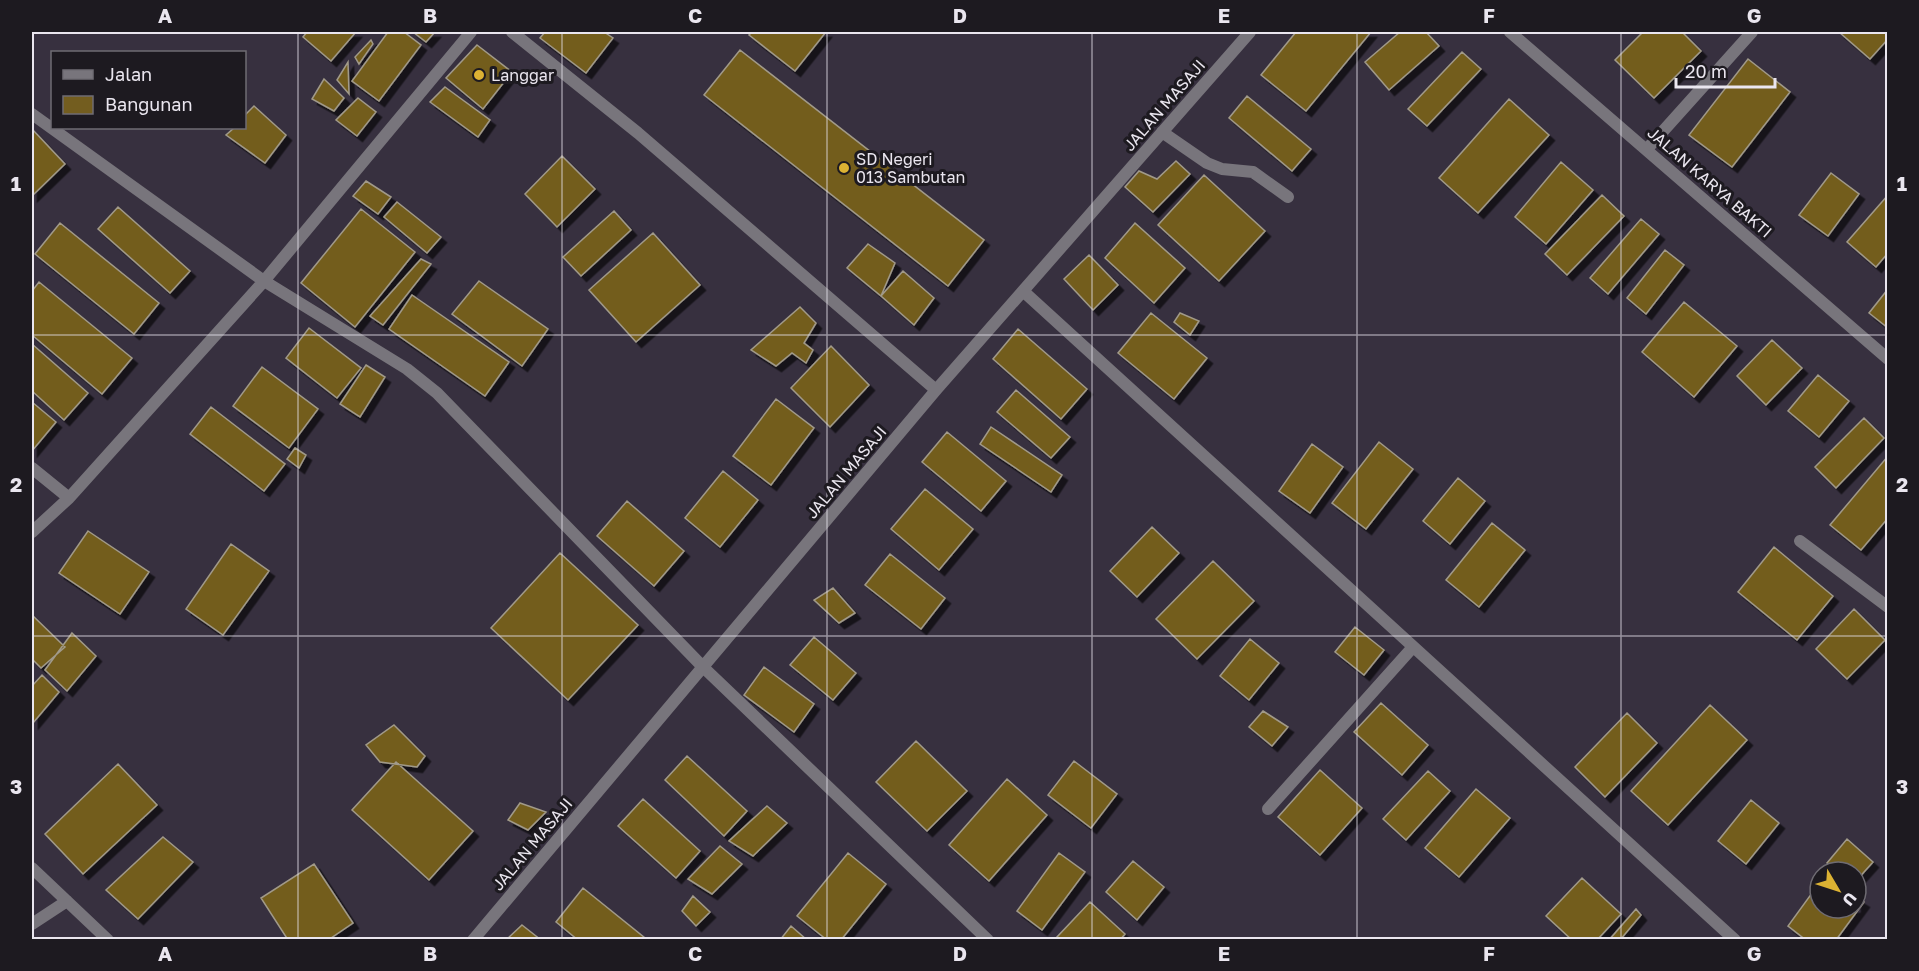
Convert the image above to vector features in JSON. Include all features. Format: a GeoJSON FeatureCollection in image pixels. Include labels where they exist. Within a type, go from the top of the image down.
{"type":"FeatureCollection","features":[{"type":"Feature","properties":{"kind":"street"},"geometry":{"type":"LineString","coordinates":[[32,532],[69,498],[264,281],[471,32]]}},
{"type":"Feature","properties":{"kind":"street"},"geometry":{"type":"LineString","coordinates":[[512,32],[638,133],[936,390]]}},
{"type":"Feature","properties":{"kind":"street","name":"JALAN MASAJI"},"geometry":{"type":"LineString","coordinates":[[473,939],[936,390],[1250,32]]}},
{"type":"Feature","properties":{"kind":"street","name":"JALAN KARYA BAKTI"},"geometry":{"type":"LineString","coordinates":[[1510,32],[1887,359]]}},
{"type":"Feature","properties":{"kind":"street"},"geometry":{"type":"LineString","coordinates":[[1647,149],[1752,32]]}},
{"type":"Feature","properties":{"kind":"street"},"geometry":{"type":"LineString","coordinates":[[32,114],[51,128]]}},
{"type":"Feature","properties":{"kind":"street"},"geometry":{"type":"LineString","coordinates":[[53,129],[264,281],[407,369],[437,393],[704,667],[988,939]]}},
{"type":"Feature","properties":{"kind":"street"},"geometry":{"type":"LineString","coordinates":[[1162,132],[1207,164],[1253,172],[1288,197]]}},
{"type":"Feature","properties":{"kind":"street"},"geometry":{"type":"LineString","coordinates":[[1023,291],[1735,939]]}},
{"type":"Feature","properties":{"kind":"street"},"geometry":{"type":"LineString","coordinates":[[32,468],[69,498]]}},
{"type":"Feature","properties":{"kind":"street"},"geometry":{"type":"LineString","coordinates":[[1800,541],[1887,607]]}},
{"type":"Feature","properties":{"kind":"street"},"geometry":{"type":"LineString","coordinates":[[1268,809],[1413,647]]}},
{"type":"Feature","properties":{"kind":"street"},"geometry":{"type":"LineString","coordinates":[[32,868],[108,939]]}},
{"type":"Feature","properties":{"kind":"street"},"geometry":{"type":"LineString","coordinates":[[32,924],[67,901]]}},
{"type":"Feature","properties":{"kind":"building"},"geometry":{"type":"Polygon","coordinates":[[[307,32],[356,32],[331,61],[303,37],[307,32]]]}},
{"type":"Feature","properties":{"kind":"building"},"geometry":{"type":"Polygon","coordinates":[[[388,32],[404,32],[421,45],[379,101],[352,81],[388,32]]]}},
{"type":"Feature","properties":{"kind":"building"},"geometry":{"type":"Polygon","coordinates":[[[413,32],[435,32],[426,42],[413,32]]]}},
{"type":"Feature","properties":{"kind":"building"},"geometry":{"type":"Polygon","coordinates":[[[545,32],[604,32],[613,38],[586,73],[540,38],[545,32]]]}},
{"type":"Feature","properties":{"kind":"building"},"geometry":{"type":"Polygon","coordinates":[[[752,32],[826,32],[795,71],[749,35],[752,32]]]}},
{"type":"Feature","properties":{"kind":"building"},"geometry":{"type":"Polygon","coordinates":[[[1296,32],[1371,32],[1306,111],[1261,75],[1296,32]]]}},
{"type":"Feature","properties":{"kind":"building"},"geometry":{"type":"Polygon","coordinates":[[[1400,32],[1426,32],[1439,46],[1389,90],[1365,62],[1400,32]]]}},
{"type":"Feature","properties":{"kind":"building"},"geometry":{"type":"Polygon","coordinates":[[[1643,32],[1682,32],[1701,51],[1654,98],[1615,60],[1643,32]]]}},
{"type":"Feature","properties":{"kind":"building"},"geometry":{"type":"Polygon","coordinates":[[[1839,32],[1888,32],[1888,39],[1870,59],[1839,32]]]}},
{"type":"Feature","properties":{"kind":"building"},"geometry":{"type":"Polygon","coordinates":[[[371,40],[373,44],[359,64],[355,57],[371,40]]]}},
{"type":"Feature","properties":{"kind":"building","name":"Langgar"},"geometry":{"type":"Polygon","coordinates":[[[477,45],[512,72],[483,109],[446,78],[477,45]]]}},
{"type":"Feature","properties":{"kind":"building","name":"SD Negeri 013 Sambutan"},"geometry":{"type":"Polygon","coordinates":[[[740,50],[984,240],[948,286],[704,95],[740,50]]]}},
{"type":"Feature","properties":{"kind":"building"},"geometry":{"type":"Polygon","coordinates":[[[1462,52],[1481,69],[1427,126],[1408,109],[1462,52]]]}},
{"type":"Feature","properties":{"kind":"building"},"geometry":{"type":"Polygon","coordinates":[[[1748,59],[1790,92],[1732,167],[1689,135],[1748,59]]]}},
{"type":"Feature","properties":{"kind":"building"},"geometry":{"type":"Polygon","coordinates":[[[348,62],[349,94],[337,80],[348,62]]]}},
{"type":"Feature","properties":{"kind":"building"},"geometry":{"type":"Polygon","coordinates":[[[324,79],[344,98],[334,111],[312,99],[324,79]]]}},
{"type":"Feature","properties":{"kind":"building"},"geometry":{"type":"Polygon","coordinates":[[[445,87],[490,120],[478,137],[430,102],[445,87]]]}},
{"type":"Feature","properties":{"kind":"building"},"geometry":{"type":"Polygon","coordinates":[[[1247,96],[1311,149],[1292,171],[1229,118],[1247,96]]]}},
{"type":"Feature","properties":{"kind":"building"},"geometry":{"type":"Polygon","coordinates":[[[358,98],[376,112],[357,136],[336,120],[358,98]]]}},
{"type":"Feature","properties":{"kind":"building"},"geometry":{"type":"Polygon","coordinates":[[[1509,99],[1549,135],[1478,213],[1439,178],[1509,99]]]}},
{"type":"Feature","properties":{"kind":"building"},"geometry":{"type":"Polygon","coordinates":[[[254,106],[286,135],[265,163],[226,135],[233,129],[246,129],[246,114],[254,106]]]}},
{"type":"Feature","properties":{"kind":"building"},"geometry":{"type":"Polygon","coordinates":[[[32,129],[65,164],[32,196],[32,129]]]}},
{"type":"Feature","properties":{"kind":"building"},"geometry":{"type":"Polygon","coordinates":[[[562,156],[595,189],[557,227],[525,194],[562,156]]]}},
{"type":"Feature","properties":{"kind":"building"},"geometry":{"type":"Polygon","coordinates":[[[1176,161],[1190,174],[1153,212],[1125,187],[1139,171],[1157,179],[1176,161]]]}},
{"type":"Feature","properties":{"kind":"building"},"geometry":{"type":"Polygon","coordinates":[[[1561,162],[1593,190],[1546,244],[1515,217],[1561,162]]]}},
{"type":"Feature","properties":{"kind":"building"},"geometry":{"type":"Polygon","coordinates":[[[1831,173],[1859,194],[1828,236],[1799,215],[1831,173]]]}},
{"type":"Feature","properties":{"kind":"building"},"geometry":{"type":"Polygon","coordinates":[[[1204,175],[1265,231],[1219,281],[1158,225],[1204,175]]]}},
{"type":"Feature","properties":{"kind":"building"},"geometry":{"type":"Polygon","coordinates":[[[366,181],[391,197],[378,214],[353,196],[366,181]]]}},
{"type":"Feature","properties":{"kind":"building"},"geometry":{"type":"Polygon","coordinates":[[[1602,195],[1624,216],[1567,275],[1545,254],[1602,195]]]}},
{"type":"Feature","properties":{"kind":"building"},"geometry":{"type":"Polygon","coordinates":[[[1888,195],[1888,253],[1876,267],[1847,242],[1888,195]]]}},
{"type":"Feature","properties":{"kind":"building"},"geometry":{"type":"Polygon","coordinates":[[[397,202],[441,237],[427,253],[384,217],[397,202]]]}},
{"type":"Feature","properties":{"kind":"building"},"geometry":{"type":"Polygon","coordinates":[[[118,207],[190,271],[170,293],[98,229],[118,207]]]}},
{"type":"Feature","properties":{"kind":"building"},"geometry":{"type":"Polygon","coordinates":[[[361,209],[415,252],[355,327],[301,283],[361,209]]]}},
{"type":"Feature","properties":{"kind":"building"},"geometry":{"type":"Polygon","coordinates":[[[614,211],[631,230],[581,276],[563,257],[614,211]]]}},
{"type":"Feature","properties":{"kind":"building"},"geometry":{"type":"Polygon","coordinates":[[[1641,219],[1659,234],[1608,294],[1590,278],[1641,219]]]}},
{"type":"Feature","properties":{"kind":"building"},"geometry":{"type":"Polygon","coordinates":[[[60,223],[159,303],[134,334],[35,254],[60,223]]]}},
{"type":"Feature","properties":{"kind":"building"},"geometry":{"type":"Polygon","coordinates":[[[1135,223],[1185,268],[1154,303],[1105,258],[1135,223]]]}},
{"type":"Feature","properties":{"kind":"building"},"geometry":{"type":"Polygon","coordinates":[[[653,233],[700,285],[636,342],[589,290],[653,233]]]}},
{"type":"Feature","properties":{"kind":"building"},"geometry":{"type":"Polygon","coordinates":[[[868,244],[895,263],[881,296],[847,268],[868,244]]]}},
{"type":"Feature","properties":{"kind":"building"},"geometry":{"type":"Polygon","coordinates":[[[1665,250],[1684,265],[1646,314],[1627,298],[1665,250]]]}},
{"type":"Feature","properties":{"kind":"building"},"geometry":{"type":"Polygon","coordinates":[[[1089,255],[1118,285],[1093,310],[1064,279],[1089,255]]]}},
{"type":"Feature","properties":{"kind":"building"},"geometry":{"type":"Polygon","coordinates":[[[421,259],[431,264],[383,325],[370,316],[421,259]]]}},
{"type":"Feature","properties":{"kind":"building"},"geometry":{"type":"Polygon","coordinates":[[[903,271],[934,298],[914,325],[881,296],[903,271]]]}},
{"type":"Feature","properties":{"kind":"building"},"geometry":{"type":"Polygon","coordinates":[[[479,281],[548,329],[522,366],[452,314],[479,281]]]}},
{"type":"Feature","properties":{"kind":"building"},"geometry":{"type":"Polygon","coordinates":[[[39,282],[132,358],[102,394],[32,335],[32,291],[39,282]]]}},
{"type":"Feature","properties":{"kind":"building"},"geometry":{"type":"Polygon","coordinates":[[[1888,289],[1888,328],[1869,313],[1888,289]]]}},
{"type":"Feature","properties":{"kind":"building"},"geometry":{"type":"Polygon","coordinates":[[[412,295],[509,362],[485,396],[389,329],[412,295]]]}},
{"type":"Feature","properties":{"kind":"building"},"geometry":{"type":"Polygon","coordinates":[[[1684,302],[1737,346],[1694,397],[1642,352],[1684,302]]]}},
{"type":"Feature","properties":{"kind":"building"},"geometry":{"type":"Polygon","coordinates":[[[800,307],[816,323],[804,343],[813,350],[806,363],[792,353],[776,366],[751,350],[800,307]]]}},
{"type":"Feature","properties":{"kind":"building"},"geometry":{"type":"Polygon","coordinates":[[[1151,313],[1207,358],[1174,399],[1118,353],[1151,313]]]}},
{"type":"Feature","properties":{"kind":"building"},"geometry":{"type":"Polygon","coordinates":[[[1180,313],[1199,321],[1190,335],[1174,322],[1180,313]]]}},
{"type":"Feature","properties":{"kind":"building"},"geometry":{"type":"Polygon","coordinates":[[[309,328],[361,368],[337,398],[286,358],[309,328]]]}},
{"type":"Feature","properties":{"kind":"building"},"geometry":{"type":"Polygon","coordinates":[[[1018,329],[1087,389],[1061,419],[993,359],[1018,329]]]}},
{"type":"Feature","properties":{"kind":"building"},"geometry":{"type":"Polygon","coordinates":[[[1772,340],[1802,368],[1766,405],[1737,376],[1772,340]]]}},
{"type":"Feature","properties":{"kind":"building"},"geometry":{"type":"Polygon","coordinates":[[[32,344],[88,393],[64,420],[32,391],[32,344]]]}},
{"type":"Feature","properties":{"kind":"building"},"geometry":{"type":"Polygon","coordinates":[[[831,346],[869,385],[830,427],[791,388],[831,346]]]}},
{"type":"Feature","properties":{"kind":"building"},"geometry":{"type":"Polygon","coordinates":[[[366,365],[385,377],[360,417],[340,404],[366,365]]]}},
{"type":"Feature","properties":{"kind":"building"},"geometry":{"type":"Polygon","coordinates":[[[262,367],[318,409],[289,448],[233,406],[262,367]]]}},
{"type":"Feature","properties":{"kind":"building"},"geometry":{"type":"Polygon","coordinates":[[[1818,375],[1849,401],[1819,437],[1788,411],[1818,375]]]}},
{"type":"Feature","properties":{"kind":"building"},"geometry":{"type":"Polygon","coordinates":[[[1016,390],[1070,437],[1051,458],[997,412],[1016,390]]]}},
{"type":"Feature","properties":{"kind":"building"},"geometry":{"type":"Polygon","coordinates":[[[776,399],[814,428],[771,485],[733,456],[776,399]]]}},
{"type":"Feature","properties":{"kind":"building"},"geometry":{"type":"Polygon","coordinates":[[[32,402],[56,422],[32,451],[32,402]]]}},
{"type":"Feature","properties":{"kind":"building"},"geometry":{"type":"Polygon","coordinates":[[[211,407],[285,464],[264,491],[190,434],[211,407]]]}},
{"type":"Feature","properties":{"kind":"building"},"geometry":{"type":"Polygon","coordinates":[[[1864,418],[1884,438],[1836,488],[1815,467],[1864,418]]]}},
{"type":"Feature","properties":{"kind":"building"},"geometry":{"type":"Polygon","coordinates":[[[991,427],[1062,475],[1051,492],[980,444],[991,427]]]}},
{"type":"Feature","properties":{"kind":"building"},"geometry":{"type":"Polygon","coordinates":[[[947,432],[1006,481],[981,511],[922,462],[947,432]]]}},
{"type":"Feature","properties":{"kind":"building"},"geometry":{"type":"Polygon","coordinates":[[[1379,442],[1413,469],[1366,529],[1332,503],[1379,442]]]}},
{"type":"Feature","properties":{"kind":"building"},"geometry":{"type":"Polygon","coordinates":[[[1312,444],[1343,467],[1310,513],[1279,491],[1312,444]]]}},
{"type":"Feature","properties":{"kind":"building"},"geometry":{"type":"Polygon","coordinates":[[[295,448],[306,455],[299,468],[287,459],[295,448]]]}},
{"type":"Feature","properties":{"kind":"building"},"geometry":{"type":"Polygon","coordinates":[[[1888,456],[1888,518],[1861,550],[1830,525],[1888,456]]]}},
{"type":"Feature","properties":{"kind":"building"},"geometry":{"type":"Polygon","coordinates":[[[723,471],[758,500],[720,547],[685,518],[723,471]]]}},
{"type":"Feature","properties":{"kind":"building"},"geometry":{"type":"Polygon","coordinates":[[[1458,478],[1485,501],[1450,544],[1423,521],[1458,478]]]}},
{"type":"Feature","properties":{"kind":"building"},"geometry":{"type":"Polygon","coordinates":[[[925,489],[973,529],[939,570],[891,529],[925,489]]]}},
{"type":"Feature","properties":{"kind":"building"},"geometry":{"type":"Polygon","coordinates":[[[627,501],[684,551],[654,586],[597,536],[627,501]]]}},
{"type":"Feature","properties":{"kind":"building"},"geometry":{"type":"Polygon","coordinates":[[[1492,523],[1525,550],[1479,607],[1446,580],[1492,523]]]}},
{"type":"Feature","properties":{"kind":"building"},"geometry":{"type":"Polygon","coordinates":[[[1152,527],[1179,553],[1137,597],[1110,571],[1152,527]]]}},
{"type":"Feature","properties":{"kind":"building"},"geometry":{"type":"Polygon","coordinates":[[[88,531],[149,572],[120,614],[59,573],[88,531]]]}},
{"type":"Feature","properties":{"kind":"building"},"geometry":{"type":"Polygon","coordinates":[[[231,544],[269,571],[223,635],[186,609],[231,544]]]}},
{"type":"Feature","properties":{"kind":"building"},"geometry":{"type":"Polygon","coordinates":[[[1774,547],[1833,596],[1797,640],[1738,592],[1774,547]]]}},
{"type":"Feature","properties":{"kind":"building"},"geometry":{"type":"Polygon","coordinates":[[[560,553],[638,625],[568,700],[491,628],[560,553]]]}},
{"type":"Feature","properties":{"kind":"building"},"geometry":{"type":"Polygon","coordinates":[[[890,554],[945,598],[921,629],[865,585],[890,554]]]}},
{"type":"Feature","properties":{"kind":"building"},"geometry":{"type":"Polygon","coordinates":[[[1213,561],[1254,601],[1197,659],[1156,619],[1213,561]]]}},
{"type":"Feature","properties":{"kind":"building"},"geometry":{"type":"Polygon","coordinates":[[[833,588],[855,613],[839,623],[814,600],[833,588]]]}},
{"type":"Feature","properties":{"kind":"building"},"geometry":{"type":"Polygon","coordinates":[[[1854,609],[1885,640],[1847,679],[1816,649],[1854,609]]]}},
{"type":"Feature","properties":{"kind":"building"},"geometry":{"type":"Polygon","coordinates":[[[32,615],[65,647],[41,668],[32,659],[32,615]]]}},
{"type":"Feature","properties":{"kind":"building"},"geometry":{"type":"Polygon","coordinates":[[[1355,627],[1384,650],[1364,675],[1335,652],[1355,627]]]}},
{"type":"Feature","properties":{"kind":"building"},"geometry":{"type":"Polygon","coordinates":[[[72,633],[96,656],[67,691],[45,670],[72,633]]]}},
{"type":"Feature","properties":{"kind":"building"},"geometry":{"type":"Polygon","coordinates":[[[814,637],[856,673],[833,700],[790,665],[814,637]]]}},
{"type":"Feature","properties":{"kind":"building"},"geometry":{"type":"Polygon","coordinates":[[[1250,639],[1279,663],[1249,700],[1220,676],[1250,639]]]}},
{"type":"Feature","properties":{"kind":"building"},"geometry":{"type":"Polygon","coordinates":[[[764,667],[814,704],[794,732],[744,695],[764,667]]]}},
{"type":"Feature","properties":{"kind":"building"},"geometry":{"type":"Polygon","coordinates":[[[42,675],[59,692],[33,723],[32,686],[42,675]]]}},
{"type":"Feature","properties":{"kind":"building"},"geometry":{"type":"Polygon","coordinates":[[[1381,703],[1428,745],[1402,775],[1354,732],[1381,703]]]}},
{"type":"Feature","properties":{"kind":"building"},"geometry":{"type":"Polygon","coordinates":[[[1710,705],[1747,740],[1668,825],[1631,791],[1710,705]]]}},
{"type":"Feature","properties":{"kind":"building"},"geometry":{"type":"Polygon","coordinates":[[[1263,711],[1288,727],[1272,746],[1249,727],[1263,711]]]}},
{"type":"Feature","properties":{"kind":"building"},"geometry":{"type":"Polygon","coordinates":[[[1627,713],[1657,743],[1605,797],[1575,767],[1627,713]]]}},
{"type":"Feature","properties":{"kind":"building"},"geometry":{"type":"Polygon","coordinates":[[[394,725],[425,756],[417,767],[380,762],[366,745],[394,725]]]}},
{"type":"Feature","properties":{"kind":"building"},"geometry":{"type":"Polygon","coordinates":[[[916,741],[967,791],[927,831],[876,782],[916,741]]]}},
{"type":"Feature","properties":{"kind":"building"},"geometry":{"type":"Polygon","coordinates":[[[687,756],[747,811],[724,836],[665,780],[687,756]]]}},
{"type":"Feature","properties":{"kind":"building"},"geometry":{"type":"Polygon","coordinates":[[[1074,761],[1117,794],[1091,828],[1048,795],[1074,761]]]}},
{"type":"Feature","properties":{"kind":"building"},"geometry":{"type":"Polygon","coordinates":[[[396,762],[473,831],[429,880],[352,810],[396,762]]]}},
{"type":"Feature","properties":{"kind":"building"},"geometry":{"type":"Polygon","coordinates":[[[118,764],[157,805],[83,874],[45,834],[118,764]]]}},
{"type":"Feature","properties":{"kind":"building"},"geometry":{"type":"Polygon","coordinates":[[[1320,770],[1362,808],[1320,855],[1278,817],[1320,770]]]}},
{"type":"Feature","properties":{"kind":"building"},"geometry":{"type":"Polygon","coordinates":[[[1428,771],[1450,791],[1406,840],[1383,819],[1428,771]]]}},
{"type":"Feature","properties":{"kind":"building"},"geometry":{"type":"Polygon","coordinates":[[[1007,779],[1047,815],[989,881],[949,845],[1007,779]]]}},
{"type":"Feature","properties":{"kind":"building"},"geometry":{"type":"Polygon","coordinates":[[[1476,789],[1510,818],[1459,877],[1425,848],[1476,789]]]}},
{"type":"Feature","properties":{"kind":"building"},"geometry":{"type":"Polygon","coordinates":[[[643,799],[700,851],[676,878],[618,826],[643,799]]]}},
{"type":"Feature","properties":{"kind":"building"},"geometry":{"type":"Polygon","coordinates":[[[1751,800],[1779,823],[1746,864],[1718,841],[1751,800]]]}},
{"type":"Feature","properties":{"kind":"building"},"geometry":{"type":"Polygon","coordinates":[[[520,803],[546,812],[528,830],[508,820],[520,803]]]}},
{"type":"Feature","properties":{"kind":"building"},"geometry":{"type":"Polygon","coordinates":[[[767,806],[787,823],[753,856],[729,841],[767,806]]]}},
{"type":"Feature","properties":{"kind":"building"},"geometry":{"type":"Polygon","coordinates":[[[163,837],[193,862],[138,919],[106,890],[163,837]]]}},
{"type":"Feature","properties":{"kind":"building"},"geometry":{"type":"Polygon","coordinates":[[[1847,839],[1873,862],[1868,868],[1868,860],[1830,860],[1847,839]]]}},
{"type":"Feature","properties":{"kind":"building"},"geometry":{"type":"Polygon","coordinates":[[[720,846],[742,864],[712,894],[688,879],[720,846]]]}},
{"type":"Feature","properties":{"kind":"building"},"geometry":{"type":"Polygon","coordinates":[[[848,853],[886,884],[841,940],[827,940],[797,916],[848,853]]]}},
{"type":"Feature","properties":{"kind":"building"},"geometry":{"type":"Polygon","coordinates":[[[1059,853],[1085,872],[1042,930],[1017,911],[1059,853]]]}},
{"type":"Feature","properties":{"kind":"building"},"geometry":{"type":"Polygon","coordinates":[[[1133,861],[1164,887],[1137,920],[1106,892],[1133,861]]]}},
{"type":"Feature","properties":{"kind":"building"},"geometry":{"type":"Polygon","coordinates":[[[314,864],[353,923],[328,940],[288,940],[261,898],[314,864]]]}},
{"type":"Feature","properties":{"kind":"building"},"geometry":{"type":"Polygon","coordinates":[[[1582,878],[1621,914],[1597,940],[1572,940],[1546,916],[1582,878]]]}},
{"type":"Feature","properties":{"kind":"building"},"geometry":{"type":"Polygon","coordinates":[[[583,888],[645,938],[644,940],[578,940],[556,922],[583,888]]]}},
{"type":"Feature","properties":{"kind":"building"},"geometry":{"type":"Polygon","coordinates":[[[693,896],[710,912],[696,926],[682,911],[693,896]]]}},
{"type":"Feature","properties":{"kind":"building"},"geometry":{"type":"Polygon","coordinates":[[[1808,898],[1808,920],[1851,920],[1836,940],[1806,940],[1788,926],[1808,898]]]}},
{"type":"Feature","properties":{"kind":"building"},"geometry":{"type":"Polygon","coordinates":[[[1090,902],[1125,934],[1120,940],[1061,940],[1057,937],[1090,902]]]}},
{"type":"Feature","properties":{"kind":"building"},"geometry":{"type":"Polygon","coordinates":[[[1636,909],[1641,915],[1620,940],[1609,940],[1636,909]]]}},
{"type":"Feature","properties":{"kind":"building"},"geometry":{"type":"Polygon","coordinates":[[[522,925],[541,940],[506,940],[522,925]]]}},
{"type":"Feature","properties":{"kind":"building"},"geometry":{"type":"Polygon","coordinates":[[[791,926],[807,940],[780,940],[791,926]]]}},
{"type":"Feature","properties":{"kind":"place","name":"Langgar"},"geometry":{"type":"Point","coordinates":[479,75]}},
{"type":"Feature","properties":{"kind":"place","name":"SD Negeri 013 Sambutan"},"geometry":{"type":"Point","coordinates":[844,168]}}]}
